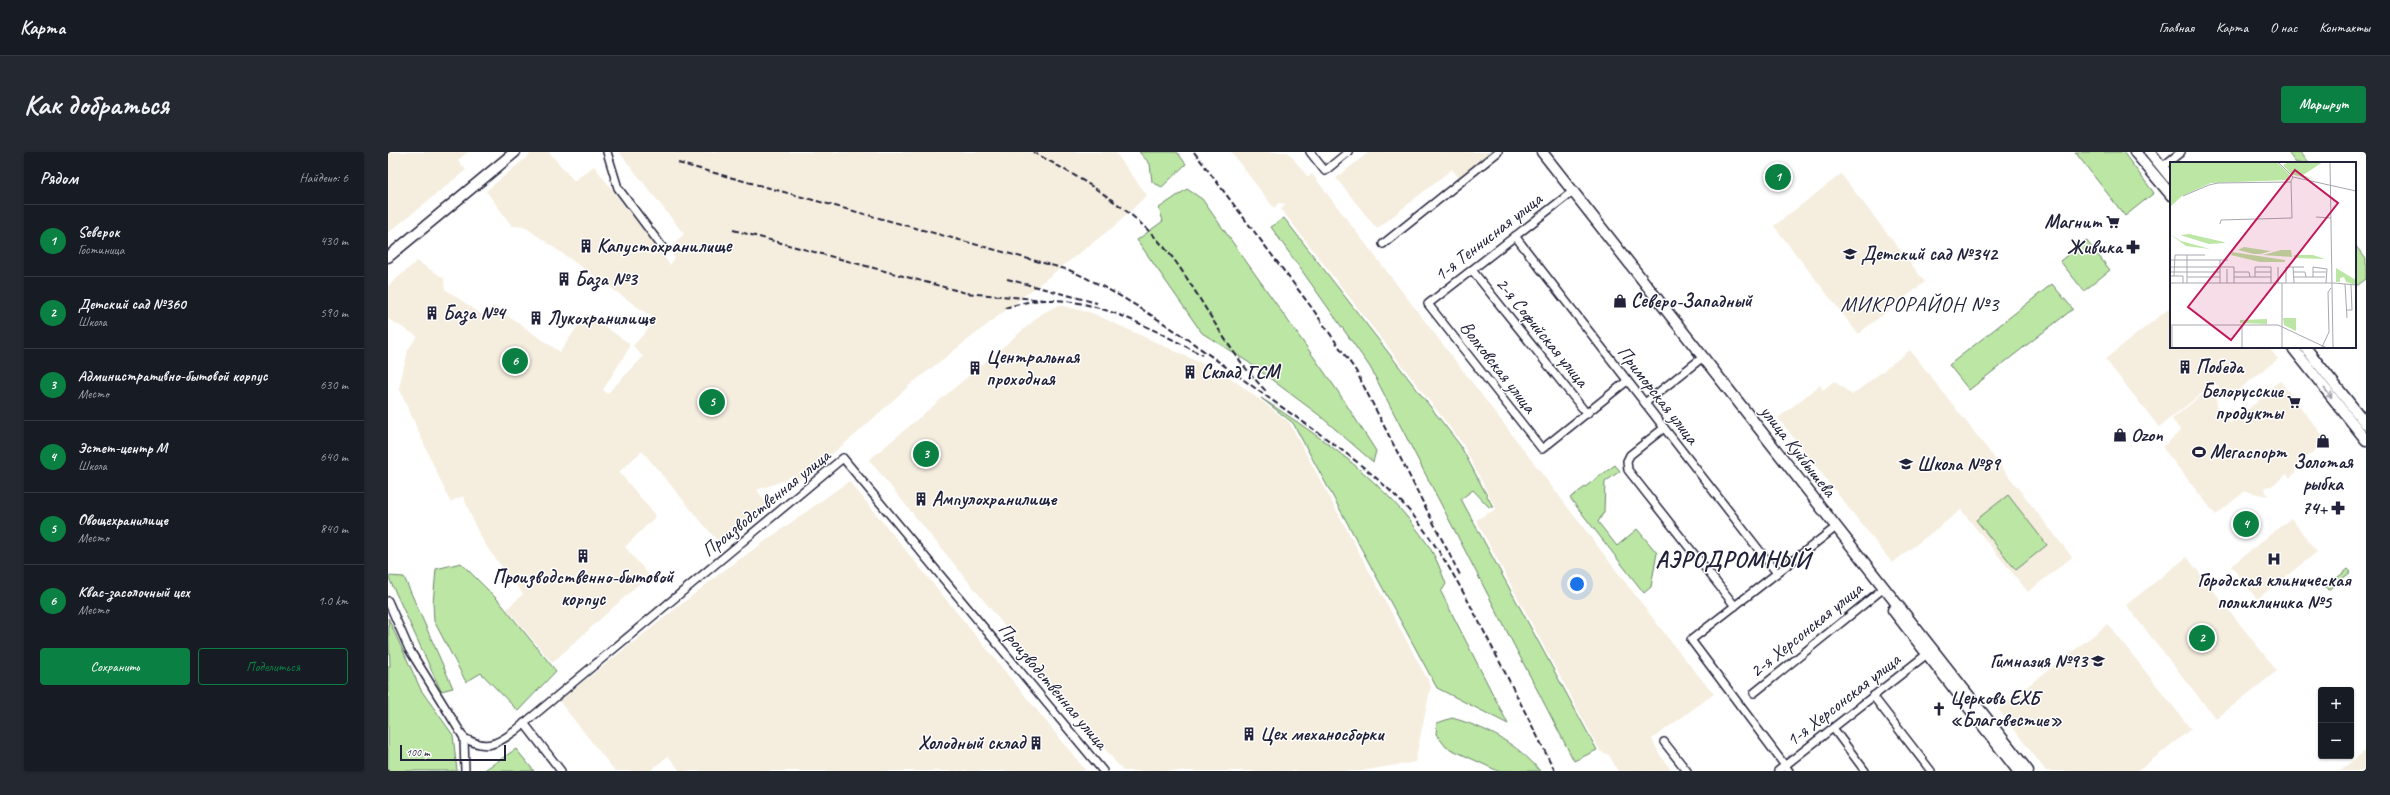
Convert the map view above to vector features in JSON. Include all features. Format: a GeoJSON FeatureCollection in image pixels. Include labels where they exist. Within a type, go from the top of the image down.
{"type":"FeatureCollection","features":[{"type":"Feature","properties":{"kind":"main road"},"geometry":{"type":"LineString","coordinates":[[388,257],[515,152]]}},
{"type":"Feature","properties":{"kind":"main road","name":"улица Куйбышева"},"geometry":{"type":"LineString","coordinates":[[1534,152],[1570,193],[1977,712],[2028,771]]}},
{"type":"Feature","properties":{"kind":"main road","name":"улица Куйбышева"},"geometry":{"type":"LineString","coordinates":[[1542,152],[1570,193]]}},
{"type":"Feature","properties":{"kind":"main road"},"geometry":{"type":"LineString","coordinates":[[2135,152],[2170,194]]}},
{"type":"Feature","properties":{"kind":"main road"},"geometry":{"type":"LineString","coordinates":[[2149,170],[2155,154]]}},
{"type":"Feature","properties":{"kind":"main road"},"geometry":{"type":"LineString","coordinates":[[2155,154],[2162,167],[2170,177]]}},
{"type":"Feature","properties":{"kind":"main road"},"geometry":{"type":"LineString","coordinates":[[2149,170],[2162,167]]}},
{"type":"Feature","properties":{"kind":"main road"},"geometry":{"type":"LineString","coordinates":[[2293,348],[2366,440]]}},
{"type":"Feature","properties":{"kind":"main road"},"geometry":{"type":"LineString","coordinates":[[2306,348],[2366,424]]}},
{"type":"Feature","properties":{"kind":"main road","name":"улица Куйбышева"},"geometry":{"type":"LineString","coordinates":[[1977,712],[2018,771]]}},
{"type":"Feature","properties":{"kind":"street"},"geometry":{"type":"LineString","coordinates":[[607,152],[618,188],[663,248]]}},
{"type":"Feature","properties":{"kind":"street"},"geometry":{"type":"LineString","coordinates":[[1310,152],[1325,171],[1348,152]]}},
{"type":"Feature","properties":{"kind":"street"},"geometry":{"type":"LineString","coordinates":[[1383,244],[1498,152]]}},
{"type":"Feature","properties":{"kind":"street"},"geometry":{"type":"LineString","coordinates":[[2162,167],[2181,152]]}},
{"type":"Feature","properties":{"kind":"street","name":"1-я Теннисная улица"},"geometry":{"type":"LineString","coordinates":[[1428,304],[1570,193]]}},
{"type":"Feature","properties":{"kind":"street","name":"Приморская улица"},"geometry":{"type":"LineString","coordinates":[[1514,236],[1777,573]]}},
{"type":"Feature","properties":{"kind":"street","name":"2-я Софийская улица"},"geometry":{"type":"LineString","coordinates":[[1472,270],[1587,414]]}},
{"type":"Feature","properties":{"kind":"street","name":"Волховская улица"},"geometry":{"type":"LineString","coordinates":[[1428,304],[1542,449],[1587,414]]}},
{"type":"Feature","properties":{"kind":"street"},"geometry":{"type":"LineString","coordinates":[[1644,403],[1700,359]]}},
{"type":"Feature","properties":{"kind":"street"},"geometry":{"type":"LineString","coordinates":[[1587,414],[1627,381]]}},
{"type":"Feature","properties":{"kind":"street"},"geometry":{"type":"LineString","coordinates":[[1664,428],[1630,455],[1627,461],[1628,470],[1734,606]]}},
{"type":"Feature","properties":{"kind":"street","name":"Производственная улица"},"geometry":{"type":"LineString","coordinates":[[464,738],[485,746],[500,742],[843,458],[1103,771]]}},
{"type":"Feature","properties":{"kind":"street"},"geometry":{"type":"LineString","coordinates":[[1787,768],[1691,640],[1834,529]]}},
{"type":"Feature","properties":{"kind":"street","name":"2-я Херсонская улица"},"geometry":{"type":"LineString","coordinates":[[1754,693],[1881,590]]}},
{"type":"Feature","properties":{"kind":"street"},"geometry":{"type":"LineString","coordinates":[[388,601],[409,649],[425,678],[464,738],[465,771]]}},
{"type":"Feature","properties":{"kind":"street","name":"1-я Херсонская улица"},"geometry":{"type":"LineString","coordinates":[[1778,771],[1787,768],[1833,728],[1930,652]]}},
{"type":"Feature","properties":{"kind":"street"},"geometry":{"type":"LineString","coordinates":[[1873,696],[1931,771]]}},
{"type":"Feature","properties":{"kind":"street"},"geometry":{"type":"LineString","coordinates":[[524,723],[561,771]]}},
{"type":"Feature","properties":{"kind":"street"},"geometry":{"type":"LineString","coordinates":[[1833,728],[1865,771]]}},
{"type":"Feature","properties":{"kind":"street"},"geometry":{"type":"LineString","coordinates":[[1664,742],[1687,771]]}},
{"type":"Feature","properties":{"kind":"shaded area"},"geometry":{"type":"Polygon","coordinates":[[[388,152],[468,152],[458,160],[466,170],[388,233],[388,152]]]}},
{"type":"Feature","properties":{"kind":"shaded area"},"geometry":{"type":"Polygon","coordinates":[[[533,152],[549,152],[574,181],[594,166],[670,265],[675,258],[668,249],[684,234],[619,152],[1115,152],[1147,195],[1117,224],[911,384],[854,436],[798,481],[793,475],[783,481],[757,490],[769,507],[720,544],[642,451],[619,472],[656,516],[625,547],[649,575],[552,663],[507,609],[523,594],[488,549],[477,530],[463,496],[450,502],[399,388],[408,350],[417,336],[388,319],[388,286],[417,261],[444,278],[445,289],[484,316],[493,306],[560,352],[586,314],[629,343],[629,348],[603,390],[607,394],[643,357],[633,346],[656,320],[525,227],[512,226],[486,191],[533,152]]]}},
{"type":"Feature","properties":{"kind":"shaded area"},"geometry":{"type":"Polygon","coordinates":[[[1231,152],[1288,152],[1308,177],[1312,174],[1675,647],[1714,694],[1652,739],[1660,755],[1672,771],[1618,771],[1609,755],[1600,751],[1476,520],[1496,509],[1462,443],[1281,209],[1286,204],[1279,203],[1274,208],[1231,152]]]}},
{"type":"Feature","properties":{"kind":"shaded area"},"geometry":{"type":"Polygon","coordinates":[[[1369,152],[1493,152],[1459,178],[1452,169],[1377,229],[1336,178],[1369,152]]]}},
{"type":"Feature","properties":{"kind":"shaded area","name":"Детский сад №342"},"geometry":{"type":"Polygon","coordinates":[[[1841,174],[1925,282],[1858,334],[1774,226],[1841,174]]]}},
{"type":"Feature","properties":{"kind":"shaded area"},"geometry":{"type":"Polygon","coordinates":[[[1059,305],[1092,313],[1227,375],[1289,422],[1431,686],[1415,762],[1361,771],[1123,771],[869,460],[1043,313],[1059,305]]]}},
{"type":"Feature","properties":{"kind":"shaded area"},"geometry":{"type":"Polygon","coordinates":[[[2170,308],[2170,348],[2269,348],[2278,359],[2227,399],[2215,383],[2159,427],[2105,359],[2170,308]]]}},
{"type":"Feature","properties":{"kind":"shaded area","name":"Школа №89"},"geometry":{"type":"Polygon","coordinates":[[[1910,350],[2072,557],[2028,592],[1961,510],[1892,563],[1778,418],[1820,385],[1823,390],[1834,381],[1852,395],[1910,350]]]}},
{"type":"Feature","properties":{"kind":"shaded area"},"geometry":{"type":"Polygon","coordinates":[[[2280,381],[2327,441],[2296,466],[2295,473],[2290,478],[2287,474],[2270,487],[2265,488],[2267,496],[2245,491],[2216,515],[2162,447],[2181,431],[2172,419],[2208,390],[2216,395],[2217,407],[2230,423],[2271,391],[2269,389],[2280,381]]]}},
{"type":"Feature","properties":{"kind":"shaded area"},"geometry":{"type":"Polygon","coordinates":[[[849,481],[1086,771],[680,771],[668,756],[650,771],[615,771],[559,701],[722,572],[849,481]]]}},
{"type":"Feature","properties":{"kind":"shaded area","name":"Городская клиническая поликлиника №5"},"geometry":{"type":"Polygon","coordinates":[[[2291,518],[2317,552],[2257,599],[2231,566],[2291,518]]]}},
{"type":"Feature","properties":{"kind":"shaded area"},"geometry":{"type":"Polygon","coordinates":[[[2187,557],[2277,671],[2216,719],[2126,605],[2187,557]]]}},
{"type":"Feature","properties":{"kind":"shaded area","name":"Гимназия №93"},"geometry":{"type":"Polygon","coordinates":[[[2108,624],[2191,729],[2138,771],[2046,771],[1998,709],[2108,624]]]}},
{"type":"Feature","properties":{"kind":"shaded area"},"geometry":{"type":"Polygon","coordinates":[[[2366,750],[2366,771],[2340,771],[2366,750]]]}},
{"type":"Feature","properties":{"kind":"green space"},"geometry":{"type":"Polygon","coordinates":[[[1139,152],[1177,152],[1186,164],[1162,187],[1152,182],[1150,164],[1139,152]]]}},
{"type":"Feature","properties":{"kind":"green space"},"geometry":{"type":"Polygon","coordinates":[[[2075,152],[2123,152],[2154,193],[2125,216],[2075,152]]]}},
{"type":"Feature","properties":{"kind":"green space"},"geometry":{"type":"Polygon","coordinates":[[[2290,152],[2300,152],[2308,162],[2295,162],[2289,154],[2290,152]]]}},
{"type":"Feature","properties":{"kind":"green space"},"geometry":{"type":"Polygon","coordinates":[[[1187,189],[1202,199],[1337,390],[1376,451],[1373,462],[1319,415],[1248,362],[1202,333],[1137,240],[1163,221],[1159,208],[1187,189]]]}},
{"type":"Feature","properties":{"kind":"green space"},"geometry":{"type":"Polygon","coordinates":[[[1284,218],[1460,445],[1493,507],[1489,507],[1473,490],[1461,499],[1597,750],[1574,761],[1370,367],[1271,227],[1284,218]]]}},
{"type":"Feature","properties":{"kind":"green space"},"geometry":{"type":"Polygon","coordinates":[[[2086,240],[2110,270],[2084,291],[2060,261],[2086,240]]]}},
{"type":"Feature","properties":{"kind":"green space"},"geometry":{"type":"Polygon","coordinates":[[[2356,246],[2366,259],[2366,279],[2356,285],[2356,246]]]}},
{"type":"Feature","properties":{"kind":"green space"},"geometry":{"type":"Polygon","coordinates":[[[2052,284],[2073,309],[1969,390],[1949,365],[2052,284]]]}},
{"type":"Feature","properties":{"kind":"green space"},"geometry":{"type":"Polygon","coordinates":[[[1261,398],[1307,429],[1352,463],[1393,502],[1412,523],[1436,559],[1446,584],[1441,592],[1508,724],[1437,688],[1293,423],[1261,398]]]}},
{"type":"Feature","properties":{"kind":"green space"},"geometry":{"type":"Polygon","coordinates":[[[1615,465],[1620,471],[1605,482],[1604,512],[1598,522],[1617,546],[1637,529],[1657,553],[1651,587],[1644,593],[1570,498],[1615,465]]]}},
{"type":"Feature","properties":{"kind":"green space"},"geometry":{"type":"Polygon","coordinates":[[[2008,495],[2047,545],[2016,570],[1976,520],[2008,495]]]}},
{"type":"Feature","properties":{"kind":"green space"},"geometry":{"type":"Polygon","coordinates":[[[461,563],[498,600],[556,671],[518,711],[481,673],[466,682],[434,621],[433,603],[436,569],[461,563]]]}},
{"type":"Feature","properties":{"kind":"green space"},"geometry":{"type":"Polygon","coordinates":[[[2348,569],[2351,572],[2328,590],[2326,587],[2348,569]]]}},
{"type":"Feature","properties":{"kind":"green space"},"geometry":{"type":"Polygon","coordinates":[[[388,576],[404,577],[453,688],[441,691],[388,576]]]}},
{"type":"Feature","properties":{"kind":"green space"},"geometry":{"type":"Polygon","coordinates":[[[388,618],[421,690],[453,735],[457,771],[388,771],[388,666],[390,666],[388,618]]]}},
{"type":"Feature","properties":{"kind":"green space"},"geometry":{"type":"Polygon","coordinates":[[[1452,718],[1477,726],[1500,738],[1522,753],[1540,771],[1498,771],[1446,747],[1436,734],[1437,723],[1452,718]]]}},
{"type":"Feature","properties":{"kind":"green space"},"geometry":{"type":"Polygon","coordinates":[[[516,749],[534,771],[483,771],[516,749]]]}},
{"type":"Feature","properties":{"kind":"railway"},"geometry":{"type":"LineString","coordinates":[[1033,152],[1074,175],[1112,200],[1130,214],[1163,246],[1189,281],[1219,330],[1241,362],[1266,391]]}},
{"type":"Feature","properties":{"kind":"railway"},"geometry":{"type":"LineString","coordinates":[[1194,152],[1312,308],[1356,371],[1461,577]]}},
{"type":"Feature","properties":{"kind":"railway"},"geometry":{"type":"LineString","coordinates":[[678,163],[1069,270],[1121,297],[1195,344],[1346,453],[1384,485],[1416,519],[1438,550],[1467,599],[1555,771]]}},
{"type":"Feature","properties":{"kind":"railway"},"geometry":{"type":"LineString","coordinates":[[733,230],[966,293],[1046,300]]}},
{"type":"Feature","properties":{"kind":"railway"},"geometry":{"type":"LineString","coordinates":[[1007,279],[1097,303]]}},
{"type":"Feature","properties":{"kind":"railway"},"geometry":{"type":"LineString","coordinates":[[1005,308],[1026,302],[1042,300],[1067,301],[1087,305],[1127,318],[1202,355]]}},
{"type":"Feature","properties":{"kind":"place","name":"Sеверок"},"geometry":{"type":"Point","coordinates":[1778,177]}},
{"type":"Feature","properties":{"kind":"place","name":"Магнит"},"geometry":{"type":"Point","coordinates":[2113,222]}},
{"type":"Feature","properties":{"kind":"place","name":"Капустохранилище"},"geometry":{"type":"Point","coordinates":[586,246]}},
{"type":"Feature","properties":{"kind":"place","name":"Живика"},"geometry":{"type":"Point","coordinates":[2133,247]}},
{"type":"Feature","properties":{"kind":"place","name":"Детский сад №342"},"geometry":{"type":"Point","coordinates":[1850,254]}},
{"type":"Feature","properties":{"kind":"place","name":"База №3"},"geometry":{"type":"Point","coordinates":[564,279]}},
{"type":"Feature","properties":{"kind":"place","name":"Северо-Западный"},"geometry":{"type":"Point","coordinates":[1620,301]}},
{"type":"Feature","properties":{"kind":"place","name":"База №4"},"geometry":{"type":"Point","coordinates":[432,313]}},
{"type":"Feature","properties":{"kind":"place","name":"Лукохранилище"},"geometry":{"type":"Point","coordinates":[536,318]}},
{"type":"Feature","properties":{"kind":"place","name":"Квас-засолочный цех"},"geometry":{"type":"Point","coordinates":[515,361]}},
{"type":"Feature","properties":{"kind":"place","name":"Победа"},"geometry":{"type":"Point","coordinates":[2185,367]}},
{"type":"Feature","properties":{"kind":"place","name":"Центральная проходная"},"geometry":{"type":"Point","coordinates":[975,368]}},
{"type":"Feature","properties":{"kind":"place","name":"Склад ГСМ"},"geometry":{"type":"Point","coordinates":[1190,372]}},
{"type":"Feature","properties":{"kind":"place","name":"Овощехранилище"},"geometry":{"type":"Point","coordinates":[712,402]}},
{"type":"Feature","properties":{"kind":"place","name":"Белорусские продукты"},"geometry":{"type":"Point","coordinates":[2294,402]}},
{"type":"Feature","properties":{"kind":"place","name":"Ozon"},"geometry":{"type":"Point","coordinates":[2120,435]}},
{"type":"Feature","properties":{"kind":"place","name":"Золотая рыбка"},"geometry":{"type":"Point","coordinates":[2323,441]}},
{"type":"Feature","properties":{"kind":"place","name":"Мегаспорт"},"geometry":{"type":"Point","coordinates":[2199,452]}},
{"type":"Feature","properties":{"kind":"place","name":"Административно-бытовой корпус"},"geometry":{"type":"Point","coordinates":[926,454]}},
{"type":"Feature","properties":{"kind":"place","name":"Школа №89"},"geometry":{"type":"Point","coordinates":[1906,464]}},
{"type":"Feature","properties":{"kind":"place","name":"Ампулохранилище"},"geometry":{"type":"Point","coordinates":[921,499]}},
{"type":"Feature","properties":{"kind":"place","name":"74+"},"geometry":{"type":"Point","coordinates":[2338,508]}},
{"type":"Feature","properties":{"kind":"place","name":"Эстет-центр М"},"geometry":{"type":"Point","coordinates":[2246,524]}},
{"type":"Feature","properties":{"kind":"place","name":"Производственно-бытовой корпус"},"geometry":{"type":"Point","coordinates":[583,556]}},
{"type":"Feature","properties":{"kind":"place","name":"Городская клиническая поликлиника №5"},"geometry":{"type":"Point","coordinates":[2274,559]}},
{"type":"Feature","properties":{"kind":"place","name":"Детский сад №360"},"geometry":{"type":"Point","coordinates":[2202,638]}},
{"type":"Feature","properties":{"kind":"place","name":"Гимназия №93"},"geometry":{"type":"Point","coordinates":[2098,661]}},
{"type":"Feature","properties":{"kind":"place","name":"Церковь ЕХБ «Благовестие»"},"geometry":{"type":"Point","coordinates":[1939,709]}},
{"type":"Feature","properties":{"kind":"place","name":"Цех механосборки"},"geometry":{"type":"Point","coordinates":[1249,734]}},
{"type":"Feature","properties":{"kind":"place","name":"Холодный склад"},"geometry":{"type":"Point","coordinates":[1036,743]}},
{"type":"Feature","properties":{"kind":"district","name":"МИКРОРАЙОН №3"},"geometry":{"type":"Point","coordinates":[1920,304]}},
{"type":"Feature","properties":{"kind":"district","name":"АЭРОДРОМНЫЙ"},"geometry":{"type":"Point","coordinates":[1733,559]}}]}
